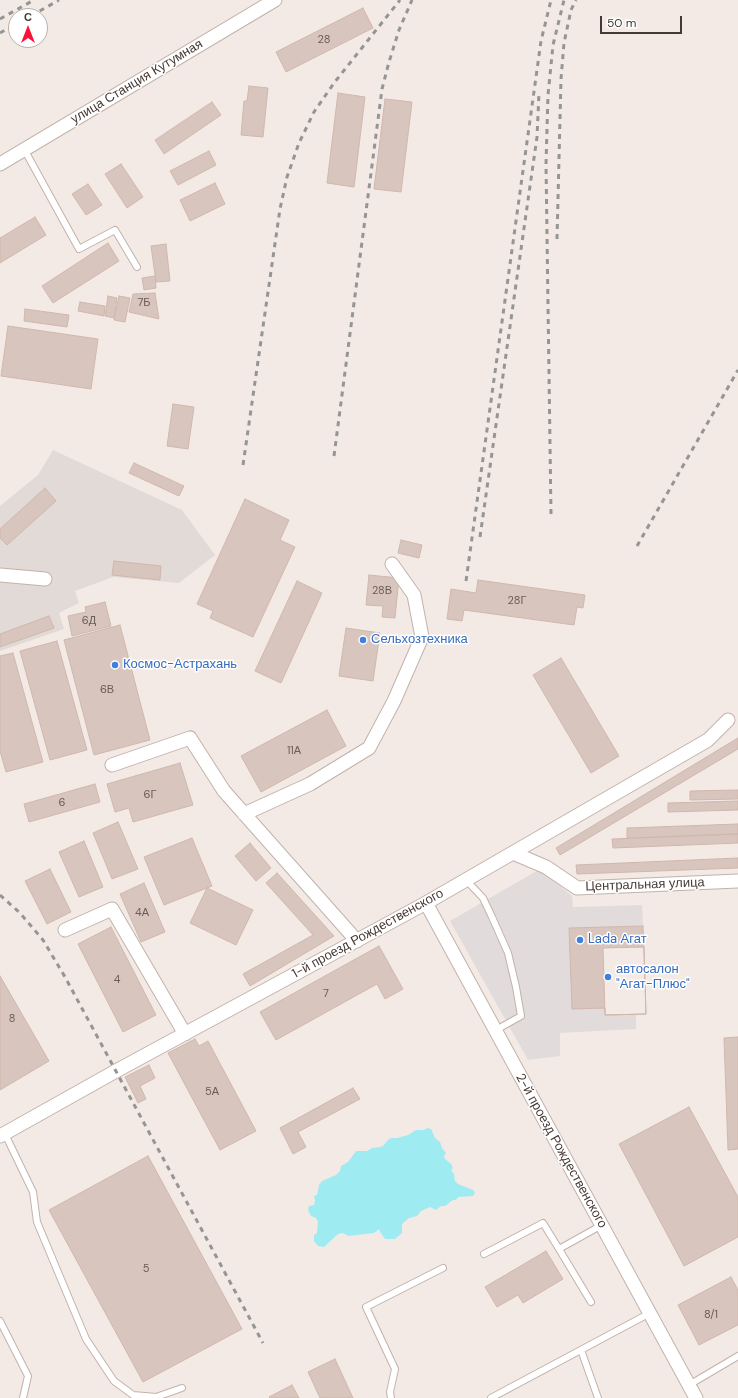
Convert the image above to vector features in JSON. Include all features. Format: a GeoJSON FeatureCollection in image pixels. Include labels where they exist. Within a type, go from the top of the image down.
{"type":"FeatureCollection","features":[{"type":"Feature","properties":{"kind":"street","name":"улица Станция Кутумная"},"geometry":{"type":"LineString","coordinates":[[0,164],[275,0]]}},
{"type":"Feature","properties":{"kind":"street"},"geometry":{"type":"LineString","coordinates":[[244,814],[310,784],[369,748],[394,701],[422,637],[414,595],[392,564]]}},
{"type":"Feature","properties":{"kind":"street"},"geometry":{"type":"LineString","coordinates":[[0,575],[45,579]]}},
{"type":"Feature","properties":{"kind":"street","name":"1-й проезд Рождественского"},"geometry":{"type":"LineString","coordinates":[[2,1135],[426,903],[708,740],[728,720]]}},
{"type":"Feature","properties":{"kind":"street"},"geometry":{"type":"LineString","coordinates":[[112,765],[190,738],[224,791],[357,941]]}},
{"type":"Feature","properties":{"kind":"street","name":"Центральная улица"},"geometry":{"type":"LineString","coordinates":[[513,853],[546,867],[577,888],[738,882]]}},
{"type":"Feature","properties":{"kind":"street","name":"2-й проезд Рождественского"},"geometry":{"type":"LineString","coordinates":[[426,903],[696,1398]]}},
{"type":"Feature","properties":{"kind":"street"},"geometry":{"type":"LineString","coordinates":[[66,930],[112,909],[185,1034]]}},
{"type":"Feature","properties":{"kind":"lane"},"geometry":{"type":"LineString","coordinates":[[24,149],[79,249],[115,230],[137,267]]}},
{"type":"Feature","properties":{"kind":"lane"},"geometry":{"type":"LineString","coordinates":[[466,880],[483,898],[492,917],[508,953],[516,987],[521,1016],[496,1030]]}},
{"type":"Feature","properties":{"kind":"lane"},"geometry":{"type":"LineString","coordinates":[[2,1135],[33,1192],[36,1222],[86,1339],[114,1380],[133,1395],[156,1397],[182,1388]]}},
{"type":"Feature","properties":{"kind":"lane"},"geometry":{"type":"LineString","coordinates":[[484,1254],[543,1223],[591,1302]]}},
{"type":"Feature","properties":{"kind":"lane"},"geometry":{"type":"LineString","coordinates":[[559,1249],[602,1225]]}},
{"type":"Feature","properties":{"kind":"lane"},"geometry":{"type":"LineString","coordinates":[[391,1398],[390,1392],[395,1369],[366,1307],[443,1268]]}},
{"type":"Feature","properties":{"kind":"lane"},"geometry":{"type":"LineString","coordinates":[[491,1398],[650,1314]]}},
{"type":"Feature","properties":{"kind":"lane"},"geometry":{"type":"LineString","coordinates":[[0,1321],[28,1376],[23,1398]]}},
{"type":"Feature","properties":{"kind":"lane"},"geometry":{"type":"LineString","coordinates":[[581,1350],[598,1398]]}},
{"type":"Feature","properties":{"kind":"lane"},"geometry":{"type":"LineString","coordinates":[[689,1384],[738,1356]]}},
{"type":"Feature","properties":{"kind":"shaded area"},"geometry":{"type":"Polygon","coordinates":[[[53,450],[182,510],[215,555],[179,583],[113,577],[75,591],[79,603],[59,613],[64,629],[0,651],[0,506],[38,475],[53,450]]]}},
{"type":"Feature","properties":{"kind":"shaded area"},"geometry":{"type":"Polygon","coordinates":[[[540,869],[572,896],[573,907],[642,905],[643,926],[570,928],[605,1008],[605,1015],[636,1014],[636,1029],[560,1033],[560,1056],[528,1060],[450,921],[540,869]]]}},
{"type":"Feature","properties":{"kind":"water"},"geometry":{"type":"Polygon","coordinates":[[[431,1129],[435,1138],[440,1142],[446,1153],[444,1156],[453,1168],[451,1170],[454,1174],[455,1181],[458,1184],[473,1190],[475,1193],[473,1196],[458,1197],[456,1200],[453,1200],[445,1206],[441,1206],[436,1210],[430,1207],[421,1211],[417,1216],[409,1218],[402,1224],[402,1233],[395,1239],[385,1239],[379,1229],[374,1233],[348,1236],[343,1233],[338,1234],[324,1247],[318,1246],[314,1241],[314,1235],[317,1233],[318,1222],[316,1218],[311,1216],[308,1210],[309,1206],[314,1205],[314,1196],[317,1195],[319,1185],[322,1181],[336,1175],[340,1171],[341,1166],[348,1162],[356,1151],[367,1151],[372,1148],[380,1147],[391,1138],[397,1138],[408,1135],[416,1130],[431,1129]]]}},
{"type":"Feature","properties":{"kind":"building"},"geometry":{"type":"Polygon","coordinates":[[[363,8],[373,28],[286,72],[276,52],[363,8]]]}},
{"type":"Feature","properties":{"kind":"building"},"geometry":{"type":"Polygon","coordinates":[[[249,86],[268,88],[263,137],[241,135],[244,101],[247,101],[249,86]]]}},
{"type":"Feature","properties":{"kind":"building"},"geometry":{"type":"Polygon","coordinates":[[[338,93],[365,97],[354,187],[327,183],[338,93]]]}},
{"type":"Feature","properties":{"kind":"building"},"geometry":{"type":"Polygon","coordinates":[[[385,99],[412,102],[401,192],[374,189],[385,99]]]}},
{"type":"Feature","properties":{"kind":"building"},"geometry":{"type":"Polygon","coordinates":[[[212,102],[221,115],[164,154],[155,140],[212,102]]]}},
{"type":"Feature","properties":{"kind":"building"},"geometry":{"type":"Polygon","coordinates":[[[209,151],[216,165],[178,185],[170,171],[209,151]]]}},
{"type":"Feature","properties":{"kind":"building"},"geometry":{"type":"Polygon","coordinates":[[[121,164],[143,197],[127,208],[105,174],[121,164]]]}},
{"type":"Feature","properties":{"kind":"building"},"geometry":{"type":"Polygon","coordinates":[[[215,183],[225,204],[190,221],[180,200],[215,183]]]}},
{"type":"Feature","properties":{"kind":"building"},"geometry":{"type":"Polygon","coordinates":[[[88,184],[102,205],[86,215],[72,194],[88,184]]]}},
{"type":"Feature","properties":{"kind":"building"},"geometry":{"type":"Polygon","coordinates":[[[35,217],[46,235],[0,263],[0,238],[35,217]]]}},
{"type":"Feature","properties":{"kind":"building"},"geometry":{"type":"Polygon","coordinates":[[[108,243],[119,261],[53,303],[42,286],[108,243]]]}},
{"type":"Feature","properties":{"kind":"building"},"geometry":{"type":"Polygon","coordinates":[[[166,244],[170,281],[156,282],[151,246],[166,244]]]}},
{"type":"Feature","properties":{"kind":"building"},"geometry":{"type":"Polygon","coordinates":[[[155,276],[156,288],[144,290],[142,278],[155,276]]]}},
{"type":"Feature","properties":{"kind":"building"},"geometry":{"type":"Polygon","coordinates":[[[155,293],[159,319],[129,312],[133,294],[155,293]]]}},
{"type":"Feature","properties":{"kind":"building"},"geometry":{"type":"Polygon","coordinates":[[[108,296],[117,298],[114,318],[105,316],[108,296]]]}},
{"type":"Feature","properties":{"kind":"building"},"geometry":{"type":"Polygon","coordinates":[[[119,296],[130,298],[125,322],[114,320],[119,296]]]}},
{"type":"Feature","properties":{"kind":"building"},"geometry":{"type":"Polygon","coordinates":[[[80,302],[105,306],[104,316],[78,311],[80,302]]]}},
{"type":"Feature","properties":{"kind":"building"},"geometry":{"type":"Polygon","coordinates":[[[25,309],[69,315],[67,327],[24,321],[25,309]]]}},
{"type":"Feature","properties":{"kind":"building"},"geometry":{"type":"Polygon","coordinates":[[[8,326],[98,339],[91,389],[1,376],[8,326]]]}},
{"type":"Feature","properties":{"kind":"building"},"geometry":{"type":"Polygon","coordinates":[[[173,404],[194,407],[188,449],[167,446],[173,404]]]}},
{"type":"Feature","properties":{"kind":"building"},"geometry":{"type":"Polygon","coordinates":[[[134,463],[184,486],[179,496],[129,473],[134,463]]]}},
{"type":"Feature","properties":{"kind":"building"},"geometry":{"type":"Polygon","coordinates":[[[45,488],[56,501],[7,545],[0,538],[0,529],[45,488]]]}},
{"type":"Feature","properties":{"kind":"building"},"geometry":{"type":"Polygon","coordinates":[[[245,499],[289,520],[280,540],[295,547],[253,637],[210,618],[213,611],[197,604],[245,499]]]}},
{"type":"Feature","properties":{"kind":"building"},"geometry":{"type":"Polygon","coordinates":[[[401,540],[422,545],[419,558],[398,553],[401,540]]]}},
{"type":"Feature","properties":{"kind":"building"},"geometry":{"type":"Polygon","coordinates":[[[114,561],[161,566],[160,580],[112,575],[114,561]]]}},
{"type":"Feature","properties":{"kind":"building"},"geometry":{"type":"Polygon","coordinates":[[[369,575],[399,578],[395,618],[382,617],[383,606],[366,605],[369,575]]]}},
{"type":"Feature","properties":{"kind":"building"},"geometry":{"type":"Polygon","coordinates":[[[478,580],[585,595],[583,608],[577,607],[574,625],[464,610],[462,621],[447,619],[451,589],[476,593],[478,580]]]}},
{"type":"Feature","properties":{"kind":"building"},"geometry":{"type":"Polygon","coordinates":[[[297,581],[322,593],[281,683],[255,671],[297,581]]]}},
{"type":"Feature","properties":{"kind":"building"},"geometry":{"type":"Polygon","coordinates":[[[105,602],[111,626],[72,636],[68,616],[86,612],[85,607],[105,602]]]}},
{"type":"Feature","properties":{"kind":"building"},"geometry":{"type":"Polygon","coordinates":[[[49,616],[54,628],[0,647],[0,634],[49,616]]]}},
{"type":"Feature","properties":{"kind":"building"},"geometry":{"type":"Polygon","coordinates":[[[120,625],[150,740],[94,755],[64,640],[120,625]]]}},
{"type":"Feature","properties":{"kind":"building"},"geometry":{"type":"Polygon","coordinates":[[[346,628],[380,633],[373,681],[339,676],[346,628]]]}},
{"type":"Feature","properties":{"kind":"building"},"geometry":{"type":"Polygon","coordinates":[[[57,641],[87,750],[50,760],[20,651],[57,641]]]}},
{"type":"Feature","properties":{"kind":"building"},"geometry":{"type":"Polygon","coordinates":[[[13,653],[43,762],[6,772],[0,751],[0,656],[13,653]]]}},
{"type":"Feature","properties":{"kind":"building"},"geometry":{"type":"Polygon","coordinates":[[[561,658],[619,756],[591,773],[533,675],[561,658]]]}},
{"type":"Feature","properties":{"kind":"building"},"geometry":{"type":"Polygon","coordinates":[[[327,710],[346,746],[261,792],[241,756],[327,710]]]}},
{"type":"Feature","properties":{"kind":"building"},"geometry":{"type":"Polygon","coordinates":[[[738,738],[738,749],[560,855],[556,848],[738,738]]]}},
{"type":"Feature","properties":{"kind":"building"},"geometry":{"type":"Polygon","coordinates":[[[180,763],[193,805],[133,822],[129,808],[115,812],[107,784],[180,763]]]}},
{"type":"Feature","properties":{"kind":"building"},"geometry":{"type":"Polygon","coordinates":[[[95,784],[100,802],[29,822],[24,804],[95,784]]]}},
{"type":"Feature","properties":{"kind":"building"},"geometry":{"type":"Polygon","coordinates":[[[738,790],[738,799],[690,800],[690,791],[738,790]]]}},
{"type":"Feature","properties":{"kind":"building"},"geometry":{"type":"Polygon","coordinates":[[[738,801],[738,810],[668,812],[668,803],[738,801]]]}},
{"type":"Feature","properties":{"kind":"building"},"geometry":{"type":"Polygon","coordinates":[[[118,822],[138,869],[112,879],[93,833],[118,822]]]}},
{"type":"Feature","properties":{"kind":"building"},"geometry":{"type":"Polygon","coordinates":[[[738,824],[738,834],[627,838],[627,828],[738,824]]]}},
{"type":"Feature","properties":{"kind":"building"},"geometry":{"type":"Polygon","coordinates":[[[738,834],[738,843],[613,848],[612,839],[738,834]]]}},
{"type":"Feature","properties":{"kind":"building"},"geometry":{"type":"Polygon","coordinates":[[[192,838],[212,886],[164,905],[144,857],[192,838]]]}},
{"type":"Feature","properties":{"kind":"building"},"geometry":{"type":"Polygon","coordinates":[[[84,841],[103,887],[79,897],[59,852],[84,841]]]}},
{"type":"Feature","properties":{"kind":"building"},"geometry":{"type":"Polygon","coordinates":[[[250,843],[271,868],[256,881],[235,856],[250,843]]]}},
{"type":"Feature","properties":{"kind":"building"},"geometry":{"type":"Polygon","coordinates":[[[738,858],[738,868],[577,874],[576,865],[738,858]]]}},
{"type":"Feature","properties":{"kind":"building"},"geometry":{"type":"Polygon","coordinates":[[[50,869],[71,912],[47,924],[25,881],[50,869]]]}},
{"type":"Feature","properties":{"kind":"building"},"geometry":{"type":"Polygon","coordinates":[[[277,873],[334,936],[250,986],[243,974],[313,935],[266,883],[277,873]]]}},
{"type":"Feature","properties":{"kind":"building"},"geometry":{"type":"Polygon","coordinates":[[[144,883],[165,932],[141,942],[120,894],[144,883]]]}},
{"type":"Feature","properties":{"kind":"building"},"geometry":{"type":"Polygon","coordinates":[[[207,888],[253,910],[236,945],[190,923],[207,888]]]}},
{"type":"Feature","properties":{"kind":"building","name":"автосалон \"Агат-Плюс\""},"geometry":{"type":"Polygon","coordinates":[[[643,926],[646,1014],[605,1015],[605,1008],[572,1009],[569,928],[643,926]]]}},
{"type":"Feature","properties":{"kind":"building"},"geometry":{"type":"Polygon","coordinates":[[[111,927],[156,1015],[123,1032],[78,944],[111,927]]]}},
{"type":"Feature","properties":{"kind":"building"},"geometry":{"type":"Polygon","coordinates":[[[379,946],[403,989],[385,999],[377,984],[276,1040],[260,1012],[379,946]]]}},
{"type":"Feature","properties":{"kind":"building"},"geometry":{"type":"Polygon","coordinates":[[[644,947],[646,1014],[605,1015],[603,948],[644,947]]]}},
{"type":"Feature","properties":{"kind":"building"},"geometry":{"type":"Polygon","coordinates":[[[0,976],[49,1061],[0,1090],[0,976]]]}},
{"type":"Feature","properties":{"kind":"building"},"geometry":{"type":"Polygon","coordinates":[[[738,1037],[738,1149],[728,1150],[724,1038],[738,1037]]]}},
{"type":"Feature","properties":{"kind":"building"},"geometry":{"type":"Polygon","coordinates":[[[195,1039],[199,1046],[208,1041],[256,1131],[220,1150],[168,1053],[195,1039]]]}},
{"type":"Feature","properties":{"kind":"building"},"geometry":{"type":"Polygon","coordinates":[[[149,1065],[155,1078],[140,1086],[146,1099],[138,1103],[125,1077],[149,1065]]]}},
{"type":"Feature","properties":{"kind":"building"},"geometry":{"type":"Polygon","coordinates":[[[353,1088],[360,1099],[298,1132],[306,1147],[293,1154],[280,1128],[353,1088]]]}},
{"type":"Feature","properties":{"kind":"building"},"geometry":{"type":"Polygon","coordinates":[[[689,1107],[738,1197],[738,1237],[684,1266],[619,1144],[689,1107]]]}},
{"type":"Feature","properties":{"kind":"building"},"geometry":{"type":"Polygon","coordinates":[[[148,1156],[242,1329],[143,1382],[49,1210],[148,1156]]]}},
{"type":"Feature","properties":{"kind":"building"},"geometry":{"type":"Polygon","coordinates":[[[546,1251],[563,1279],[523,1303],[518,1295],[497,1307],[485,1287],[546,1251]]]}},
{"type":"Feature","properties":{"kind":"building"},"geometry":{"type":"Polygon","coordinates":[[[731,1277],[738,1290],[738,1325],[699,1345],[678,1305],[731,1277]]]}},
{"type":"Feature","properties":{"kind":"building"},"geometry":{"type":"Polygon","coordinates":[[[335,1359],[353,1398],[320,1398],[308,1372],[335,1359]]]}},
{"type":"Feature","properties":{"kind":"building"},"geometry":{"type":"Polygon","coordinates":[[[292,1385],[299,1398],[269,1397],[292,1385]]]}},
{"type":"Feature","properties":{"kind":"railway"},"geometry":{"type":"LineString","coordinates":[[0,19],[34,0]]}},
{"type":"Feature","properties":{"kind":"railway"},"geometry":{"type":"LineString","coordinates":[[45,8],[59,0]]}},
{"type":"Feature","properties":{"kind":"railway"},"geometry":{"type":"LineString","coordinates":[[243,465],[280,209],[287,177],[299,143],[314,112],[334,83],[400,0]]}},
{"type":"Feature","properties":{"kind":"railway"},"geometry":{"type":"LineString","coordinates":[[334,456],[382,89],[399,30],[412,0]]}},
{"type":"Feature","properties":{"kind":"railway"},"geometry":{"type":"LineString","coordinates":[[466,581],[541,41],[551,0]]}},
{"type":"Feature","properties":{"kind":"railway"},"geometry":{"type":"LineString","coordinates":[[551,514],[546,164],[548,95],[553,45],[564,0]]}},
{"type":"Feature","properties":{"kind":"railway"},"geometry":{"type":"LineString","coordinates":[[557,239],[561,79],[564,43],[571,10],[576,0]]}},
{"type":"Feature","properties":{"kind":"railway"},"geometry":{"type":"LineString","coordinates":[[0,33],[8,28]]}},
{"type":"Feature","properties":{"kind":"railway"},"geometry":{"type":"LineString","coordinates":[[480,537],[537,137],[539,93]]}},
{"type":"Feature","properties":{"kind":"railway"},"geometry":{"type":"LineString","coordinates":[[637,546],[738,370]]}},
{"type":"Feature","properties":{"kind":"railway"},"geometry":{"type":"LineString","coordinates":[[0,895],[20,913],[43,940],[65,977],[263,1343]]}},
{"type":"Feature","properties":{"kind":"place","name":"Сельхозтехника"},"geometry":{"type":"Point","coordinates":[363,640]}},
{"type":"Feature","properties":{"kind":"place","name":"Космос-Астрахань"},"geometry":{"type":"Point","coordinates":[115,665]}},
{"type":"Feature","properties":{"kind":"place","name":"Lada Агат"},"geometry":{"type":"Point","coordinates":[580,940]}},
{"type":"Feature","properties":{"kind":"place","name":"автосалон \"Агат-Плюс\""},"geometry":{"type":"Point","coordinates":[608,977]}}]}
